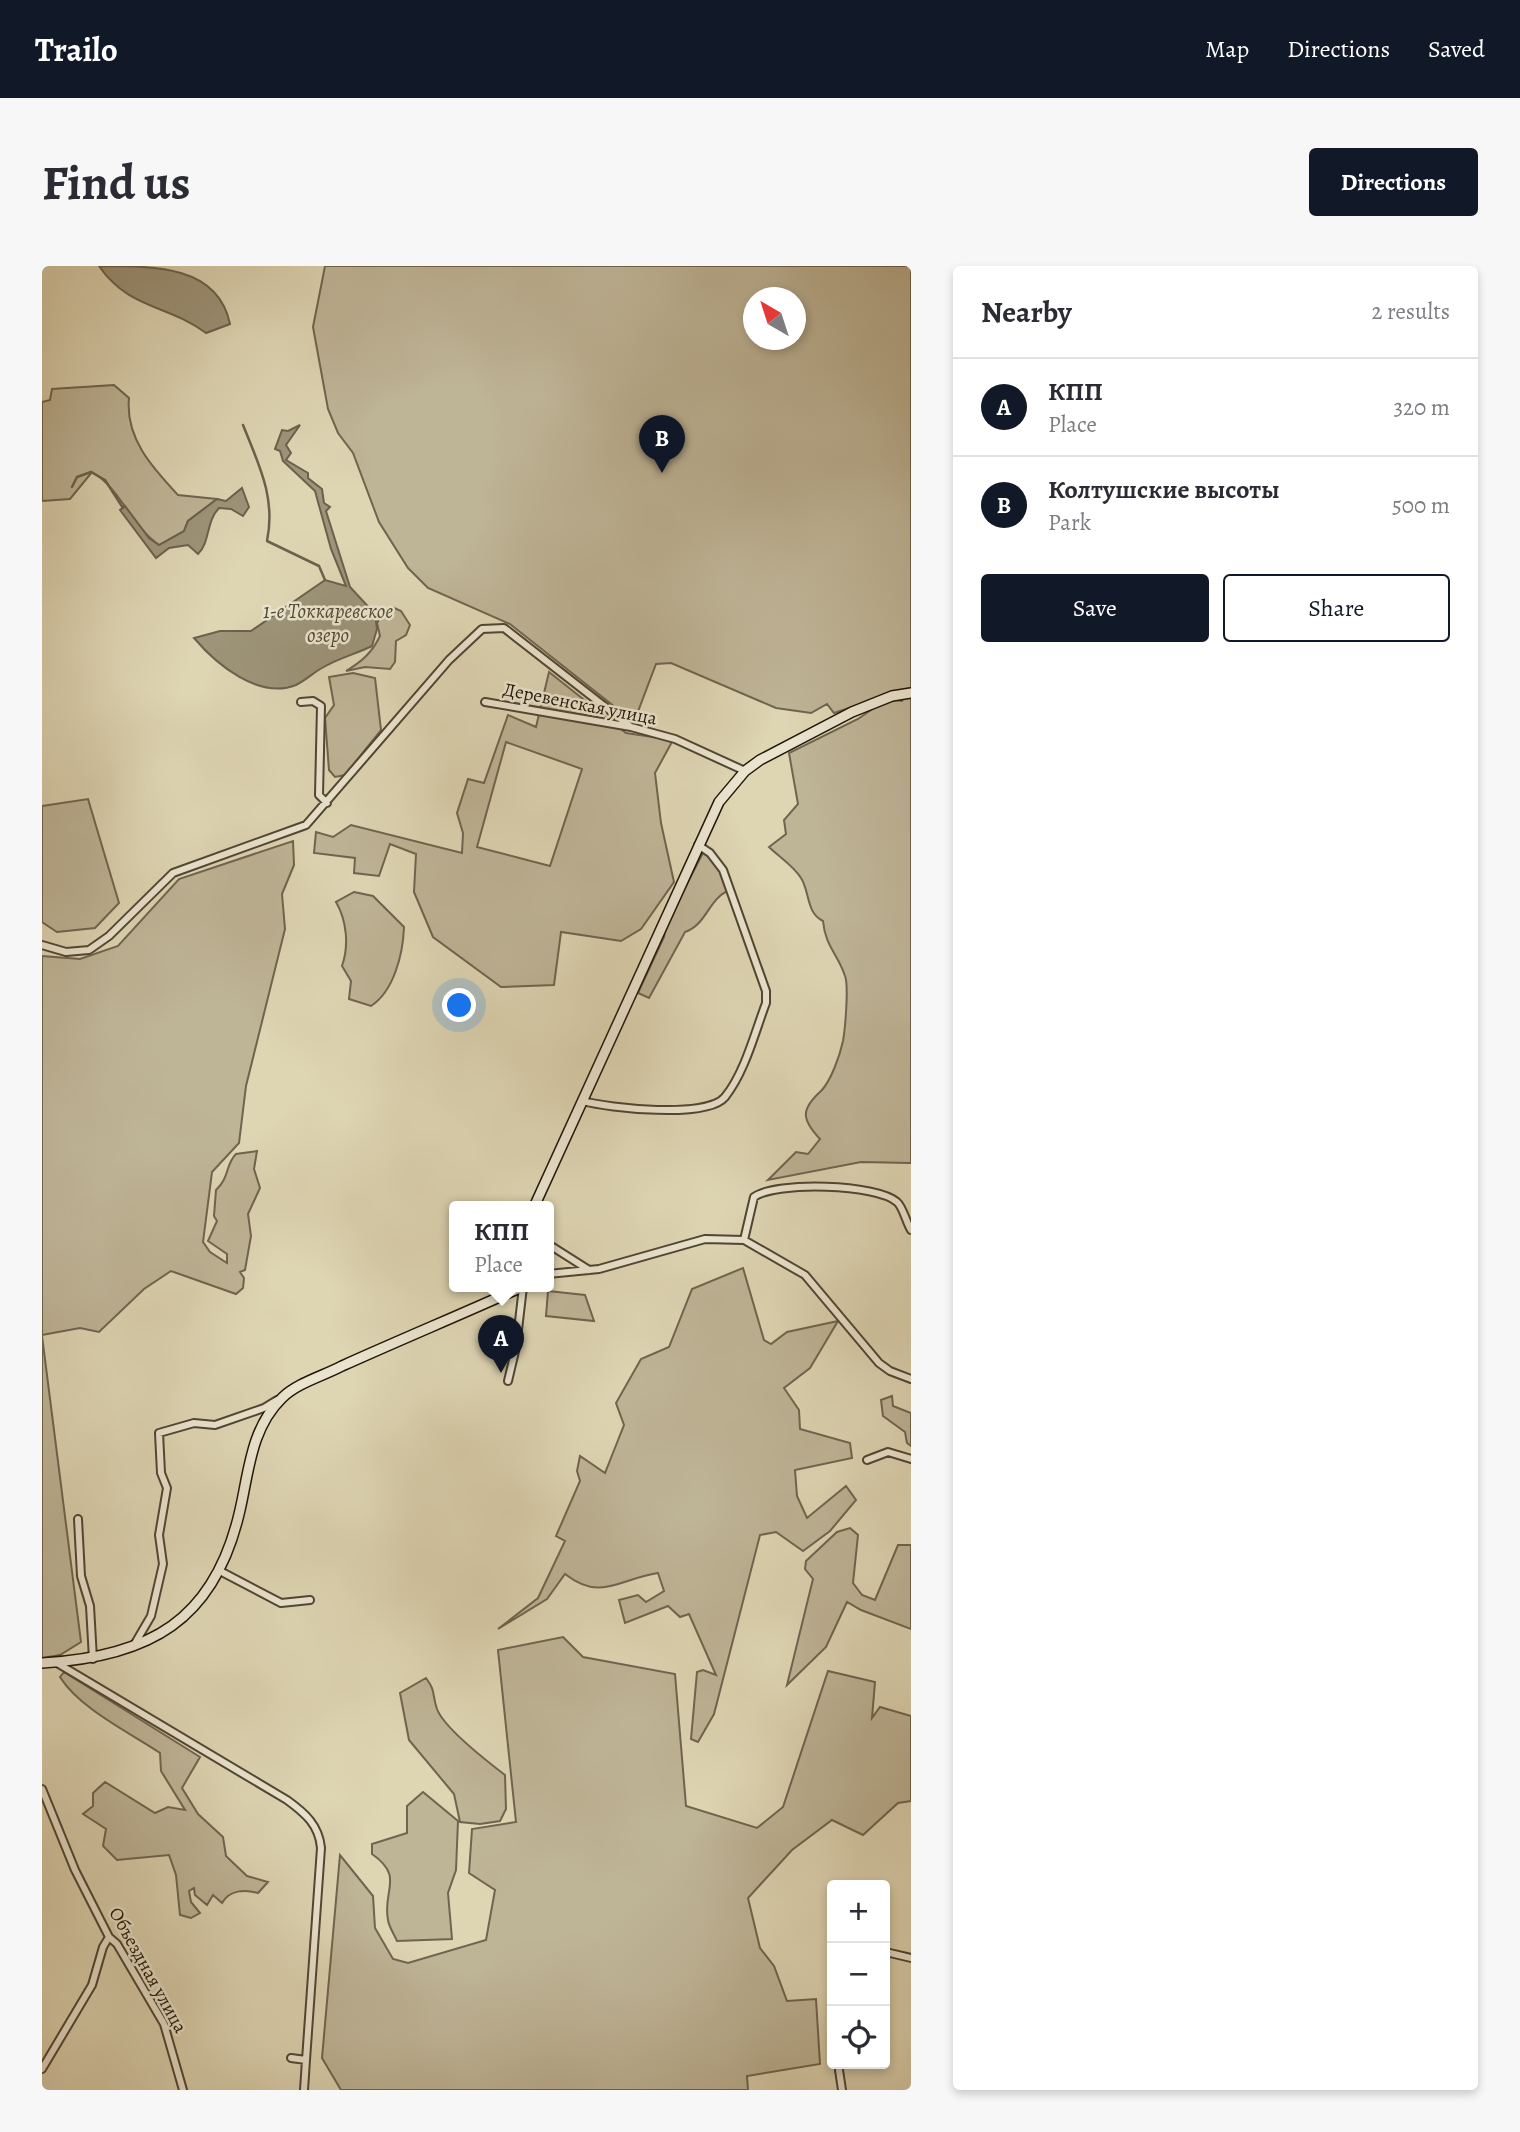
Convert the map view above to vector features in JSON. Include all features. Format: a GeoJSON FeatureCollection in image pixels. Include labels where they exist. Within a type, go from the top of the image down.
{"type":"FeatureCollection","features":[{"type":"Feature","properties":{"kind":"street"},"geometry":{"type":"LineString","coordinates":[[42,945],[66,952],[89,950],[109,936],[173,873],[306,825],[449,660],[482,629],[505,628],[631,727]]}},
{"type":"Feature","properties":{"kind":"street"},"geometry":{"type":"LineString","coordinates":[[537,1201],[719,802],[745,771],[760,760],[852,712],[892,696],[911,693]]}},
{"type":"Feature","properties":{"kind":"street"},"geometry":{"type":"LineString","coordinates":[[301,702],[313,701],[321,706],[319,794],[327,803]]}},
{"type":"Feature","properties":{"kind":"street","name":"Деревенская улица"},"geometry":{"type":"LineString","coordinates":[[485,702],[631,727],[675,739],[745,771]]}},
{"type":"Feature","properties":{"kind":"street"},"geometry":{"type":"LineString","coordinates":[[583,1101],[626,1108],[709,1107],[724,1099],[732,1085],[766,1003],[766,991],[723,870],[710,853],[698,845]]}},
{"type":"Feature","properties":{"kind":"street"},"geometry":{"type":"LineString","coordinates":[[744,1240],[754,1197],[770,1189],[789,1187],[882,1192],[900,1203],[911,1230]]}},
{"type":"Feature","properties":{"kind":"street"},"geometry":{"type":"LineString","coordinates":[[554,1273],[589,1270],[632,1261],[705,1239],[744,1240],[805,1275],[879,1363],[890,1371],[911,1379]]}},
{"type":"Feature","properties":{"kind":"street"},"geometry":{"type":"LineString","coordinates":[[554,1248],[589,1270]]}},
{"type":"Feature","properties":{"kind":"street"},"geometry":{"type":"LineString","coordinates":[[133,1647],[151,1616],[163,1564],[159,1535],[167,1488],[161,1473],[159,1433],[194,1423],[215,1425],[264,1408],[386,1346],[510,1292]]}},
{"type":"Feature","properties":{"kind":"street"},"geometry":{"type":"LineString","coordinates":[[508,1381],[516,1347],[522,1292]]}},
{"type":"Feature","properties":{"kind":"street"},"geometry":{"type":"LineString","coordinates":[[42,1663],[93,1659],[133,1647],[180,1621],[191,1611],[219,1571],[234,1534],[254,1445],[267,1417],[284,1396]]}},
{"type":"Feature","properties":{"kind":"street"},"geometry":{"type":"LineString","coordinates":[[867,1460],[888,1452],[911,1459]]}},
{"type":"Feature","properties":{"kind":"street"},"geometry":{"type":"LineString","coordinates":[[78,1519],[80,1576],[90,1606],[93,1659]]}},
{"type":"Feature","properties":{"kind":"street"},"geometry":{"type":"LineString","coordinates":[[219,1571],[281,1603],[310,1600]]}},
{"type":"Feature","properties":{"kind":"street"},"geometry":{"type":"LineString","coordinates":[[56,1662],[287,1800],[303,1811],[316,1827],[321,1848],[304,2090]]}},
{"type":"Feature","properties":{"kind":"street","name":"Объездная улица"},"geometry":{"type":"LineString","coordinates":[[42,1789],[75,1870],[109,1937],[117,1944],[164,2024],[183,2090]]}},
{"type":"Feature","properties":{"kind":"street"},"geometry":{"type":"LineString","coordinates":[[42,2069],[92,1985],[103,1947],[109,1937]]}},
{"type":"Feature","properties":{"kind":"street"},"geometry":{"type":"LineString","coordinates":[[890,1953],[911,1958]]}},
{"type":"Feature","properties":{"kind":"street"},"geometry":{"type":"LineString","coordinates":[[291,2058],[306,2060]]}},
{"type":"Feature","properties":{"kind":"street"},"geometry":{"type":"LineString","coordinates":[[839,2070],[842,2090]]}},
{"type":"Feature","properties":{"kind":"shaded area"},"geometry":{"type":"Polygon","coordinates":[[[325,266],[911,266],[911,688],[906,697],[911,697],[911,1163],[861,1162],[768,1180],[796,1152],[808,1154],[820,1139],[809,1126],[806,1114],[810,1103],[825,1087],[840,1053],[847,989],[845,976],[826,937],[823,921],[811,908],[804,884],[790,865],[769,847],[786,834],[784,820],[798,804],[789,753],[858,719],[887,699],[902,701],[907,689],[834,713],[827,704],[811,713],[776,708],[671,663],[656,664],[634,722],[510,624],[428,588],[408,568],[379,522],[353,453],[338,433],[328,409],[313,327],[325,266]]]}},
{"type":"Feature","properties":{"kind":"shaded area"},"geometry":{"type":"Polygon","coordinates":[[[114,385],[129,398],[131,426],[142,451],[168,484],[178,495],[217,499],[188,521],[184,531],[159,545],[141,528],[111,488],[92,472],[70,499],[42,501],[42,402],[50,400],[52,389],[114,385]]]}},
{"type":"Feature","properties":{"kind":"shaded area"},"geometry":{"type":"Polygon","coordinates":[[[392,607],[401,611],[410,625],[406,635],[396,641],[395,662],[390,669],[365,667],[346,671],[370,652],[380,636],[377,623],[384,612],[392,607]]]}},
{"type":"Feature","properties":{"kind":"shaded area"},"geometry":{"type":"Polygon","coordinates":[[[549,672],[626,733],[673,740],[655,773],[661,823],[674,882],[641,929],[621,941],[561,932],[554,985],[501,987],[433,937],[414,892],[416,854],[390,844],[379,876],[354,873],[355,858],[314,853],[316,832],[333,837],[351,825],[462,853],[463,833],[457,813],[468,779],[484,783],[508,715],[536,727],[549,672]],[[506,742],[477,847],[550,866],[582,769],[506,742]]]}},
{"type":"Feature","properties":{"kind":"shaded area"},"geometry":{"type":"Polygon","coordinates":[[[353,673],[375,678],[381,730],[345,775],[335,777],[329,770],[325,718],[334,705],[329,677],[353,673]]]}},
{"type":"Feature","properties":{"kind":"shaded area"},"geometry":{"type":"Polygon","coordinates":[[[88,799],[119,903],[95,928],[57,932],[42,922],[42,806],[88,799]]]}},
{"type":"Feature","properties":{"kind":"shaded area"},"geometry":{"type":"Polygon","coordinates":[[[293,841],[294,865],[282,894],[285,929],[246,1086],[239,1143],[212,1172],[203,1242],[210,1252],[227,1263],[227,1254],[208,1241],[217,1221],[214,1216],[216,1190],[236,1154],[257,1151],[254,1169],[260,1188],[248,1214],[251,1236],[245,1270],[240,1272],[244,1278],[243,1288],[236,1294],[171,1271],[144,1289],[99,1332],[80,1328],[42,1335],[42,956],[80,959],[118,946],[179,879],[293,841]]]}},
{"type":"Feature","properties":{"kind":"shaded area"},"geometry":{"type":"Polygon","coordinates":[[[704,851],[720,872],[727,891],[715,901],[698,924],[685,932],[649,998],[638,993],[664,937],[667,922],[704,851]]]}},
{"type":"Feature","properties":{"kind":"shaded area"},"geometry":{"type":"Polygon","coordinates":[[[354,892],[373,896],[404,927],[396,971],[386,991],[371,1006],[349,999],[351,981],[342,966],[346,934],[343,917],[336,902],[354,892]]]}},
{"type":"Feature","properties":{"kind":"shaded area"},"geometry":{"type":"Polygon","coordinates":[[[743,1268],[764,1340],[771,1344],[787,1332],[838,1321],[810,1368],[784,1388],[799,1410],[800,1429],[850,1443],[852,1458],[795,1470],[797,1496],[807,1518],[846,1486],[856,1500],[830,1531],[803,1551],[776,1532],[760,1535],[714,1714],[698,1742],[691,1739],[697,1672],[703,1670],[716,1675],[689,1614],[680,1617],[668,1606],[625,1623],[619,1600],[638,1595],[646,1602],[664,1591],[658,1573],[600,1588],[578,1582],[565,1574],[547,1599],[498,1629],[538,1598],[565,1541],[556,1536],[580,1481],[577,1471],[580,1456],[605,1473],[624,1425],[616,1403],[641,1359],[669,1347],[692,1289],[743,1268]]]}},
{"type":"Feature","properties":{"kind":"shaded area"},"geometry":{"type":"Polygon","coordinates":[[[548,1292],[554,1292],[585,1295],[594,1321],[546,1316],[548,1292]]]}},
{"type":"Feature","properties":{"kind":"shaded area"},"geometry":{"type":"Polygon","coordinates":[[[42,1336],[81,1642],[60,1655],[42,1658],[42,1336]]]}},
{"type":"Feature","properties":{"kind":"shaded area"},"geometry":{"type":"Polygon","coordinates":[[[892,1396],[893,1406],[911,1413],[911,1446],[907,1443],[905,1432],[883,1416],[881,1400],[892,1396]]]}},
{"type":"Feature","properties":{"kind":"shaded area"},"geometry":{"type":"Polygon","coordinates":[[[850,1528],[858,1535],[853,1583],[862,1595],[875,1600],[898,1545],[911,1545],[911,1629],[847,1602],[826,1647],[787,1685],[813,1579],[805,1569],[806,1561],[837,1532],[850,1528]]]}},
{"type":"Feature","properties":{"kind":"shaded area"},"geometry":{"type":"Polygon","coordinates":[[[563,1637],[583,1657],[675,1674],[686,1806],[757,1828],[783,1807],[828,1671],[875,1682],[872,1718],[880,1707],[911,1716],[911,1801],[898,1803],[863,1835],[832,1820],[792,1850],[748,1898],[760,1948],[774,1966],[787,2001],[816,1999],[820,2064],[747,2076],[748,2090],[341,2090],[322,2058],[340,1855],[373,1896],[375,1928],[393,1959],[408,1963],[486,1940],[495,1890],[469,1873],[472,1829],[516,1822],[498,1650],[563,1637]]]}},
{"type":"Feature","properties":{"kind":"shaded area"},"geometry":{"type":"Polygon","coordinates":[[[64,1672],[200,1757],[182,1788],[198,1814],[223,1837],[226,1856],[247,1876],[268,1882],[258,1893],[238,1892],[229,1895],[222,1903],[213,1895],[207,1905],[195,1895],[194,1888],[189,1891],[191,1902],[200,1913],[191,1918],[180,1915],[176,1875],[169,1855],[117,1860],[103,1846],[106,1829],[83,1814],[93,1806],[93,1793],[105,1782],[155,1813],[168,1807],[185,1810],[161,1771],[160,1753],[79,1699],[60,1677],[64,1672]]]}},
{"type":"Feature","properties":{"kind":"shaded area"},"geometry":{"type":"Polygon","coordinates":[[[426,1678],[433,1690],[437,1709],[448,1726],[505,1775],[506,1809],[500,1821],[480,1824],[460,1822],[454,1794],[409,1740],[400,1693],[426,1678]]]}},
{"type":"Feature","properties":{"kind":"shaded area"},"geometry":{"type":"Polygon","coordinates":[[[423,1792],[458,1821],[456,1870],[448,1893],[452,1939],[397,1941],[388,1920],[390,1877],[382,1862],[372,1854],[372,1844],[407,1833],[407,1806],[423,1792]]]}},
{"type":"Feature","properties":{"kind":"water"},"geometry":{"type":"Polygon","coordinates":[[[99,266],[163,269],[199,280],[213,290],[223,305],[230,324],[206,333],[123,291],[99,266]]]}},
{"type":"Feature","properties":{"kind":"water","name":"1-е Токкаревское озеро"},"geometry":{"type":"Polygon","coordinates":[[[300,425],[286,445],[291,453],[286,460],[308,473],[308,478],[322,489],[324,503],[330,507],[326,511],[350,587],[375,614],[377,629],[372,646],[328,665],[296,685],[268,688],[239,677],[194,638],[220,631],[251,631],[325,580],[346,586],[331,549],[315,491],[283,461],[280,451],[275,449],[282,430],[288,431],[300,425]]]}},
{"type":"Feature","properties":{"kind":"water"},"geometry":{"type":"Polygon","coordinates":[[[242,488],[249,507],[243,516],[231,509],[219,508],[212,519],[205,544],[198,554],[188,545],[169,548],[156,558],[120,510],[125,506],[149,538],[159,545],[184,531],[188,521],[217,499],[226,501],[242,488]]]}},
{"type":"Feature","properties":{"kind":"waterway"},"geometry":{"type":"LineString","coordinates":[[243,425],[268,496],[267,541],[319,566],[325,580]]}},
{"type":"Feature","properties":{"kind":"waterway"},"geometry":{"type":"LineString","coordinates":[[72,487],[77,477],[91,472],[105,480],[123,508]]}},
{"type":"Feature","properties":{"kind":"place","name":"Колтушские высоты"},"geometry":{"type":"Point","coordinates":[662,473]}},
{"type":"Feature","properties":{"kind":"place","name":"КПП"},"geometry":{"type":"Point","coordinates":[501,1373]}}]}
